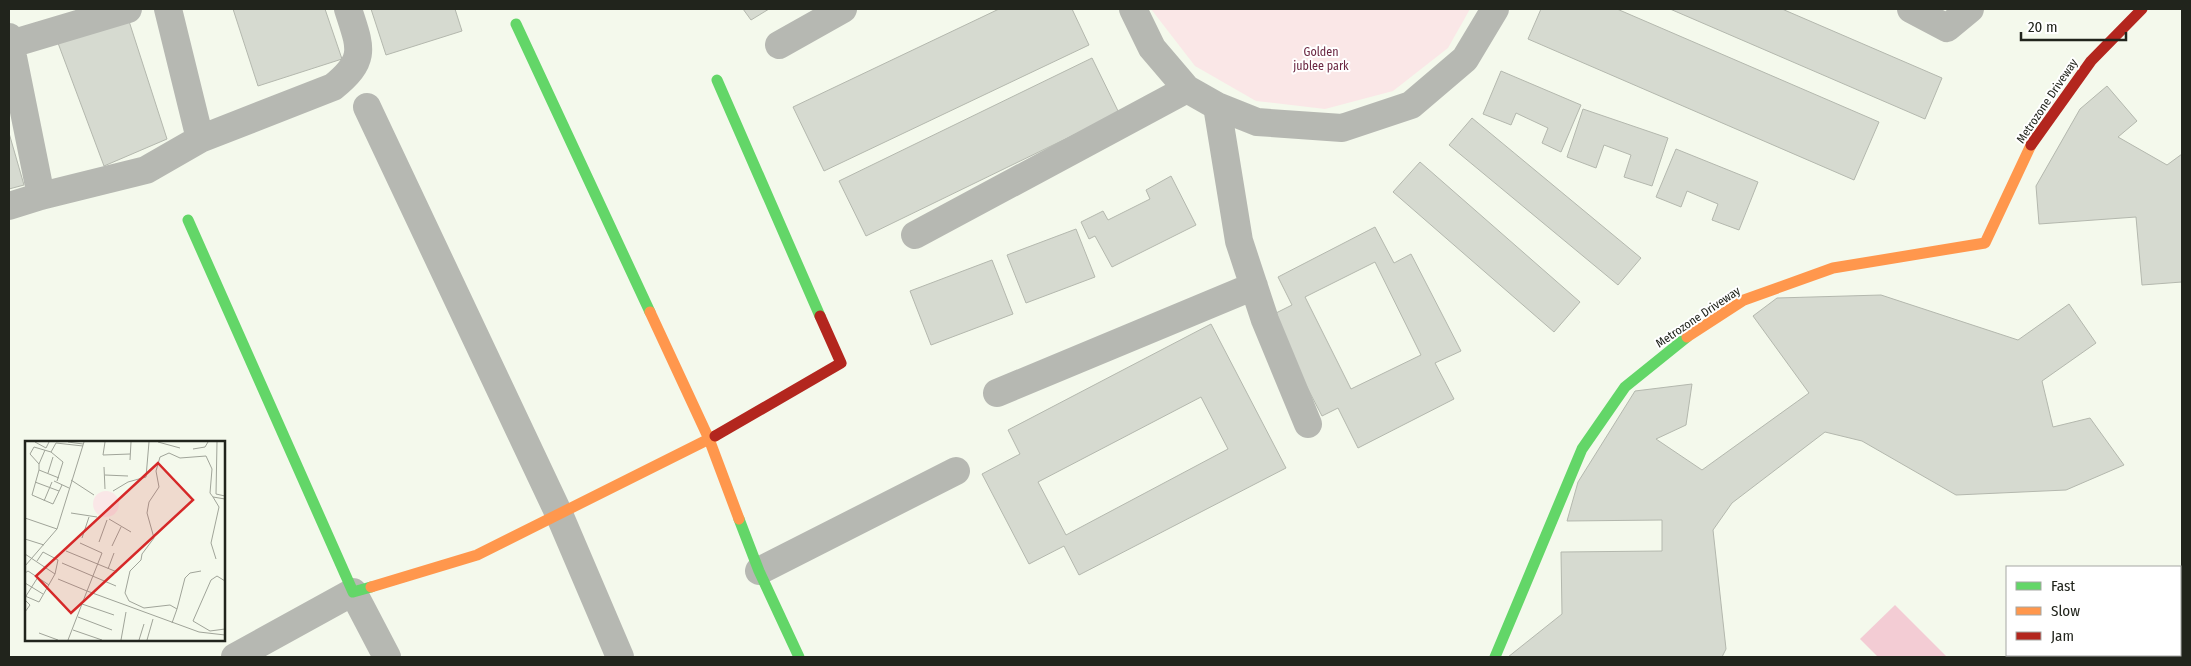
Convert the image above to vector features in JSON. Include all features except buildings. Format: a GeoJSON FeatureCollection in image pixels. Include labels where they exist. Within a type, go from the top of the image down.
{"type":"FeatureCollection","features":[{"type":"Feature","properties":{"kind":"street"},"geometry":{"type":"LineString","coordinates":[[42,196],[10,41],[128,9]]}},
{"type":"Feature","properties":{"kind":"street"},"geometry":{"type":"LineString","coordinates":[[168,9],[200,139]]}},
{"type":"Feature","properties":{"kind":"street"},"geometry":{"type":"LineString","coordinates":[[9,206],[146,170],[200,139],[333,86],[348,74],[359,57],[357,40],[348,9]]}},
{"type":"Feature","properties":{"kind":"street"},"geometry":{"type":"LineString","coordinates":[[779,45],[843,9]]}},
{"type":"Feature","properties":{"kind":"street"},"geometry":{"type":"LineString","coordinates":[[1133,9],[1152,48],[1187,89],[1217,106],[1257,122],[1342,128],[1411,105],[1465,59],[1494,9]]}},
{"type":"Feature","properties":{"kind":"street"},"geometry":{"type":"LineString","coordinates":[[1911,9],[1947,28],[1970,9]]}},
{"type":"Feature","properties":{"kind":"street","name":"Metrozone Driveway"},"geometry":{"type":"LineString","coordinates":[[1495,657],[1582,449],[1625,386],[1676,345],[1744,300],[1833,268],[1985,243],[2033,142],[2090,61],[2142,9]]}},
{"type":"Feature","properties":{"kind":"street"},"geometry":{"type":"LineString","coordinates":[[516,24],[709,439],[759,571],[800,657]]}},
{"type":"Feature","properties":{"kind":"street"},"geometry":{"type":"LineString","coordinates":[[235,657],[353,592],[477,555],[709,439],[841,362],[717,80]]}},
{"type":"Feature","properties":{"kind":"street"},"geometry":{"type":"LineString","coordinates":[[915,235],[1187,89]]}},
{"type":"Feature","properties":{"kind":"street"},"geometry":{"type":"LineString","coordinates":[[1217,106],[1239,241],[1265,320],[1308,424]]}},
{"type":"Feature","properties":{"kind":"street"},"geometry":{"type":"LineString","coordinates":[[367,107],[559,514],[620,657]]}},
{"type":"Feature","properties":{"kind":"street"},"geometry":{"type":"LineString","coordinates":[[188,220],[353,592],[387,657]]}},
{"type":"Feature","properties":{"kind":"street"},"geometry":{"type":"LineString","coordinates":[[996,393],[1254,286]]}},
{"type":"Feature","properties":{"kind":"street"},"geometry":{"type":"LineString","coordinates":[[759,571],[956,471]]}},
{"type":"Feature","properties":{"kind":"green space","name":"Golden jublee park"},"geometry":{"type":"Polygon","coordinates":[[[1151,9],[1470,9],[1448,48],[1393,91],[1325,109],[1256,101],[1195,66],[1151,9]]]}},
{"type":"Feature","properties":{"kind":"shaded area"},"geometry":{"type":"Polygon","coordinates":[[[1895,605],[1947,657],[1878,657],[1860,639],[1895,605]]]}},
{"type":"Feature","properties":{"kind":"traffic: fast"},"geometry":{"type":"LineString","coordinates":[[516,24],[650,312]]}},
{"type":"Feature","properties":{"kind":"traffic: fast"},"geometry":{"type":"LineString","coordinates":[[717,80],[820,316]]}},
{"type":"Feature","properties":{"kind":"traffic: fast"},"geometry":{"type":"LineString","coordinates":[[188,220],[353,592],[371,587]]}},
{"type":"Feature","properties":{"kind":"traffic: fast"},"geometry":{"type":"LineString","coordinates":[[1495,657],[1582,449],[1625,387],[1687,337]]}},
{"type":"Feature","properties":{"kind":"traffic: fast"},"geometry":{"type":"LineString","coordinates":[[739,519],[759,571],[799,657]]}},
{"type":"Feature","properties":{"kind":"traffic: slow"},"geometry":{"type":"LineString","coordinates":[[1687,337],[1744,300],[1833,268],[1985,243],[2031,145]]}},
{"type":"Feature","properties":{"kind":"traffic: slow"},"geometry":{"type":"LineString","coordinates":[[650,312],[709,439],[739,519]]}},
{"type":"Feature","properties":{"kind":"traffic: slow"},"geometry":{"type":"LineString","coordinates":[[371,587],[477,555],[715,436]]}},
{"type":"Feature","properties":{"kind":"traffic: jam"},"geometry":{"type":"LineString","coordinates":[[2031,145],[2091,61],[2142,9]]}},
{"type":"Feature","properties":{"kind":"traffic: jam"},"geometry":{"type":"LineString","coordinates":[[715,436],[841,363],[820,316]]}}]}
